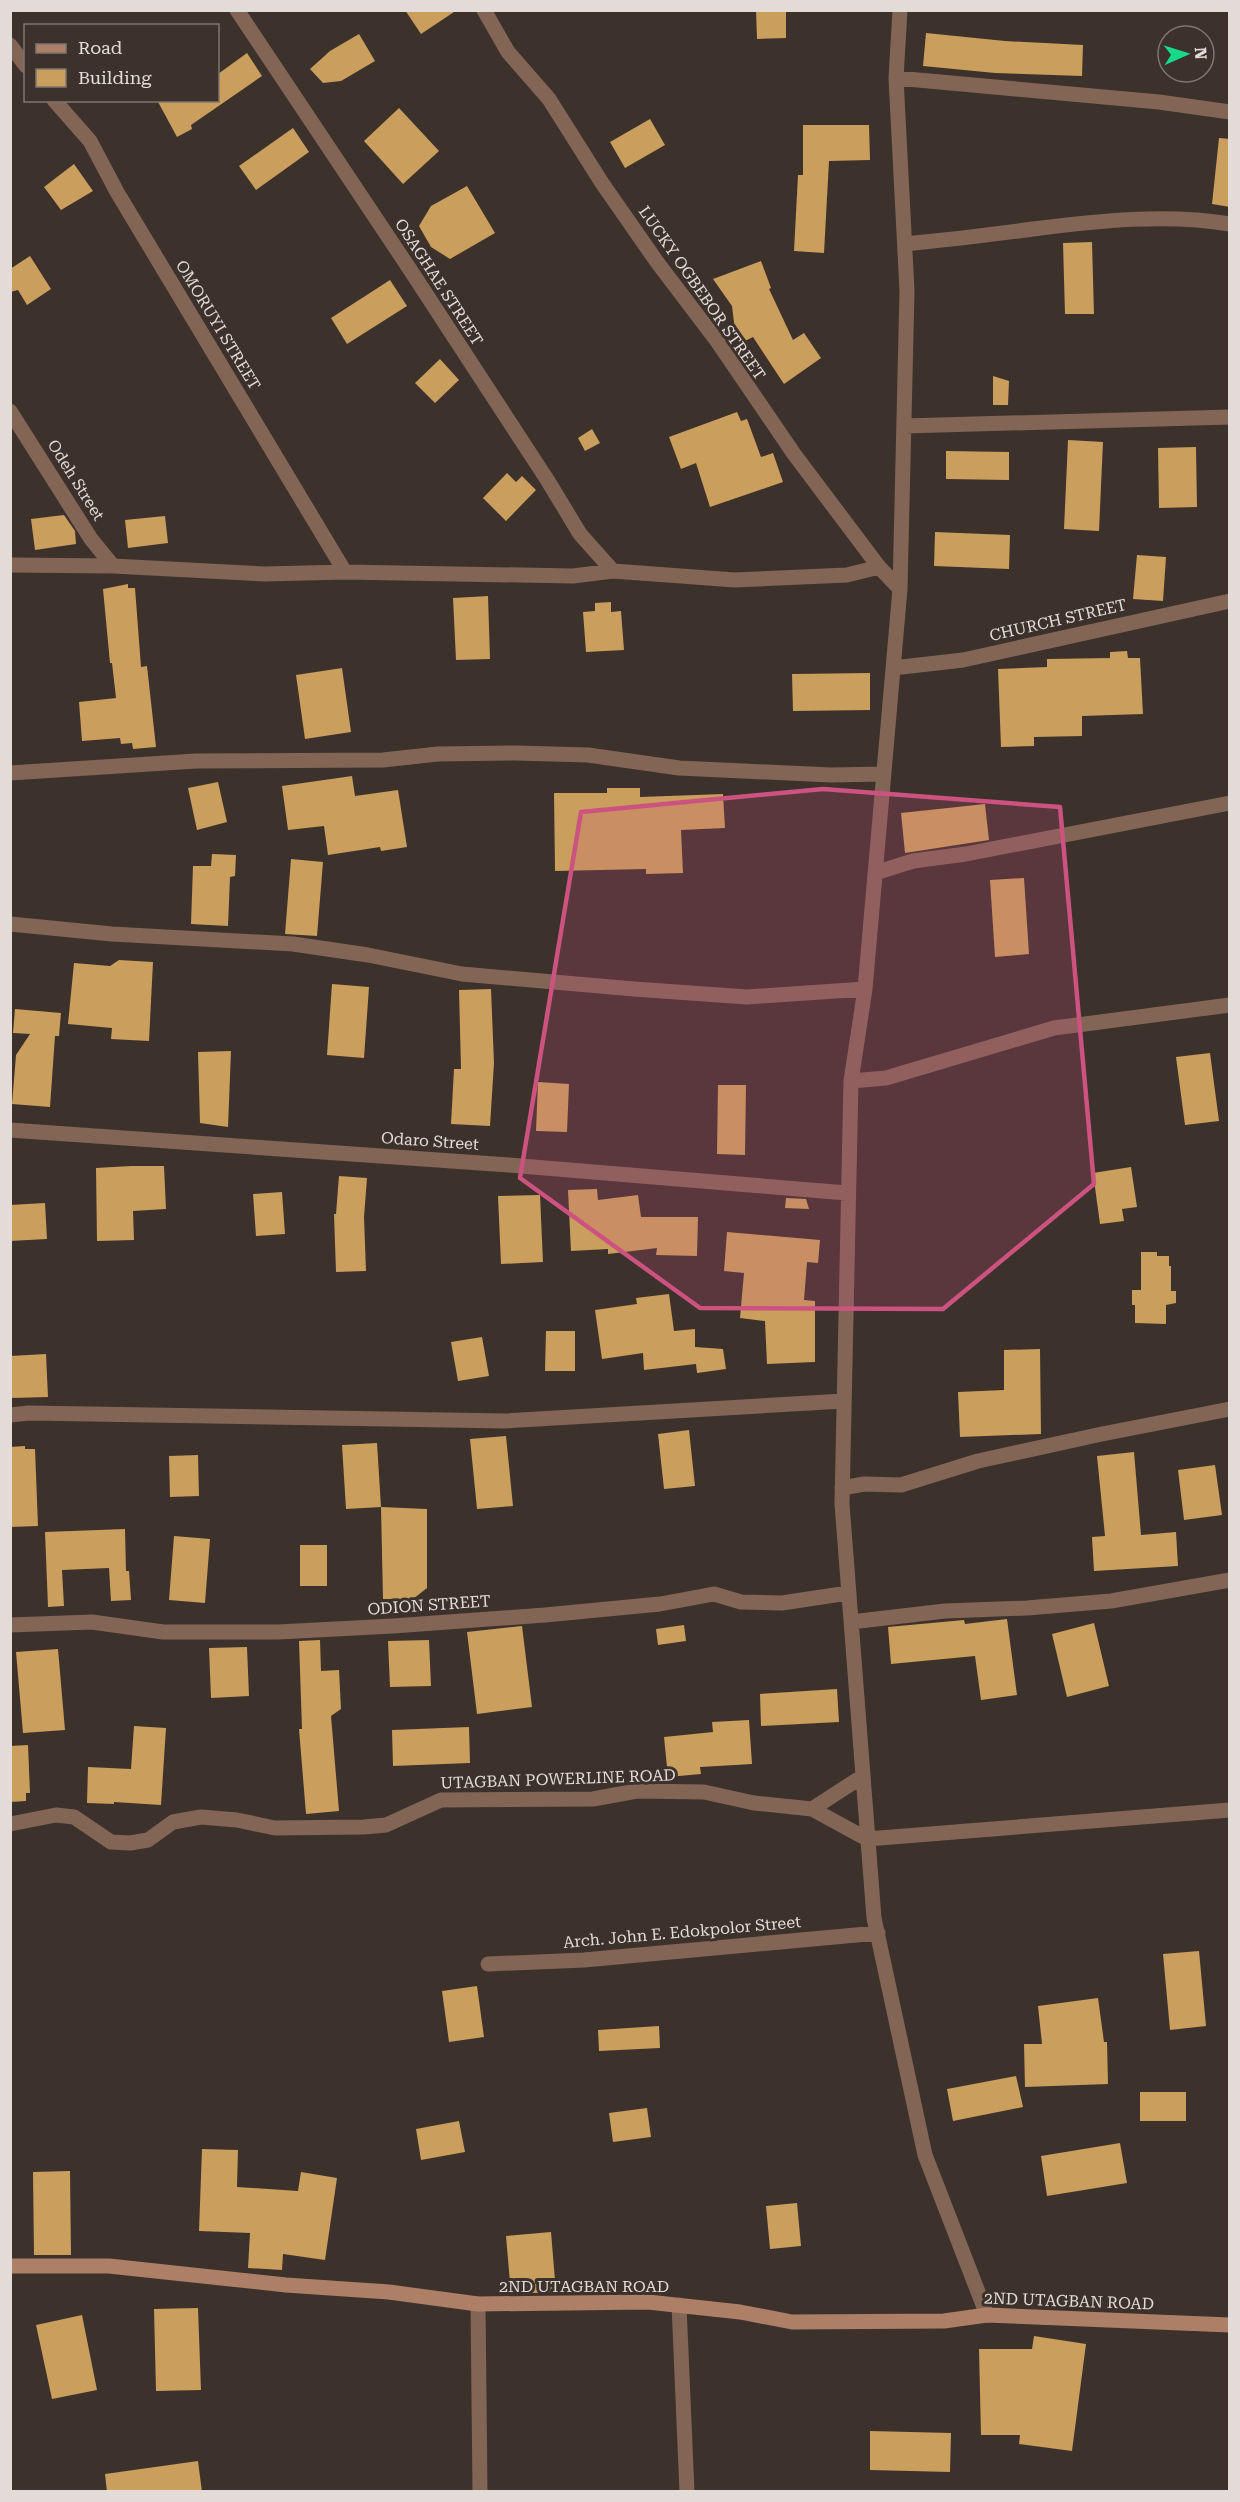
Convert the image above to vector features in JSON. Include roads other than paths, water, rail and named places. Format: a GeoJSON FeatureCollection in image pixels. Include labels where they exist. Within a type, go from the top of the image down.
{"type":"FeatureCollection","features":[{"type":"Feature","properties":{"kind":"street","name":"OSAGHAE STREET"},"geometry":{"type":"LineString","coordinates":[[237,10],[548,481],[580,534],[613,571]]}},
{"type":"Feature","properties":{"kind":"street","name":"LUCKY OGBEBOR STREET"},"geometry":{"type":"LineString","coordinates":[[484,10],[508,52],[549,99],[657,262],[717,341],[794,454],[879,567],[900,589]]}},
{"type":"Feature","properties":{"kind":"street"},"geometry":{"type":"LineString","coordinates":[[900,10],[896,78],[907,291],[900,589],[865,988],[851,1081],[842,1488],[867,1839],[878,1933],[925,2155],[987,2315]]}},
{"type":"Feature","properties":{"kind":"street"},"geometry":{"type":"LineString","coordinates":[[10,45],[24,63]]}},
{"type":"Feature","properties":{"kind":"street"},"geometry":{"type":"LineString","coordinates":[[896,78],[1160,102],[1230,112]]}},
{"type":"Feature","properties":{"kind":"street","name":"OMORUYI STREET"},"geometry":{"type":"LineString","coordinates":[[56,102],[90,141],[117,192],[345,572]]}},
{"type":"Feature","properties":{"kind":"street"},"geometry":{"type":"LineString","coordinates":[[905,244],[1088,222],[1160,219],[1206,220],[1230,224]]}},
{"type":"Feature","properties":{"kind":"street","name":"Odeh Street"},"geometry":{"type":"LineString","coordinates":[[10,411],[91,540],[113,566]]}},
{"type":"Feature","properties":{"kind":"street"},"geometry":{"type":"LineString","coordinates":[[904,426],[1230,417]]}},
{"type":"Feature","properties":{"kind":"street"},"geometry":{"type":"LineString","coordinates":[[10,565],[113,566],[266,574],[345,572],[573,576],[613,571],[735,580],[847,575],[879,567]]}},
{"type":"Feature","properties":{"kind":"street","name":"CHURCH STREET"},"geometry":{"type":"LineString","coordinates":[[893,668],[963,660],[1230,601]]}},
{"type":"Feature","properties":{"kind":"street"},"geometry":{"type":"LineString","coordinates":[[10,773],[196,761],[383,760],[438,754],[516,753],[588,755],[679,768],[831,775],[884,774]]}},
{"type":"Feature","properties":{"kind":"street"},"geometry":{"type":"LineString","coordinates":[[875,873],[913,861],[966,854],[1230,803]]}},
{"type":"Feature","properties":{"kind":"street"},"geometry":{"type":"LineString","coordinates":[[10,924],[112,934],[293,944],[368,955],[462,974],[634,989],[747,997],[865,988]]}},
{"type":"Feature","properties":{"kind":"street"},"geometry":{"type":"LineString","coordinates":[[851,1081],[886,1078],[1054,1028],[1230,1005]]}},
{"type":"Feature","properties":{"kind":"street","name":"Odaro Street"},"geometry":{"type":"LineString","coordinates":[[10,1130],[497,1164],[847,1192]]}},
{"type":"Feature","properties":{"kind":"street"},"geometry":{"type":"LineString","coordinates":[[10,1415],[29,1413],[505,1421],[843,1401]]}},
{"type":"Feature","properties":{"kind":"street"},"geometry":{"type":"LineString","coordinates":[[842,1488],[864,1484],[901,1485],[978,1461],[1102,1434],[1230,1410]]}},
{"type":"Feature","properties":{"kind":"street"},"geometry":{"type":"LineString","coordinates":[[851,1622],[945,1611],[1027,1608],[1111,1601],[1230,1580]]}},
{"type":"Feature","properties":{"kind":"street","name":"ODION STREET"},"geometry":{"type":"LineString","coordinates":[[10,1625],[92,1622],[163,1632],[278,1632],[545,1615],[660,1604],[714,1594],[741,1602],[782,1603],[848,1593]]}},
{"type":"Feature","properties":{"kind":"street"},"geometry":{"type":"LineString","coordinates":[[812,1809],[863,1776]]}},
{"type":"Feature","properties":{"kind":"street","name":"UTAGBAN POWERLINE ROAD"},"geometry":{"type":"LineString","coordinates":[[10,1824],[56,1815],[74,1816],[111,1842],[130,1843],[147,1840],[173,1822],[201,1817],[237,1820],[275,1828],[364,1827],[386,1825],[441,1800],[593,1799],[637,1791],[704,1792],[754,1803],[812,1809],[867,1839]]}},
{"type":"Feature","properties":{"kind":"street"},"geometry":{"type":"LineString","coordinates":[[867,1839],[1230,1810]]}},
{"type":"Feature","properties":{"kind":"street","name":"Arch. John E. Edokpolor Street"},"geometry":{"type":"LineString","coordinates":[[488,1964],[584,1960],[878,1933]]}},
{"type":"Feature","properties":{"kind":"street","name":"2ND UTAGBAN ROAD"},"geometry":{"type":"LineString","coordinates":[[10,2266],[109,2266],[286,2285],[389,2292],[478,2304],[601,2301],[679,2305],[741,2312],[792,2322],[944,2321],[987,2315],[1230,2325]]}},
{"type":"Feature","properties":{"kind":"street"},"geometry":{"type":"LineString","coordinates":[[478,2304],[480,2492]]}},
{"type":"Feature","properties":{"kind":"street"},"geometry":{"type":"LineString","coordinates":[[679,2305],[687,2492]]}}]}
